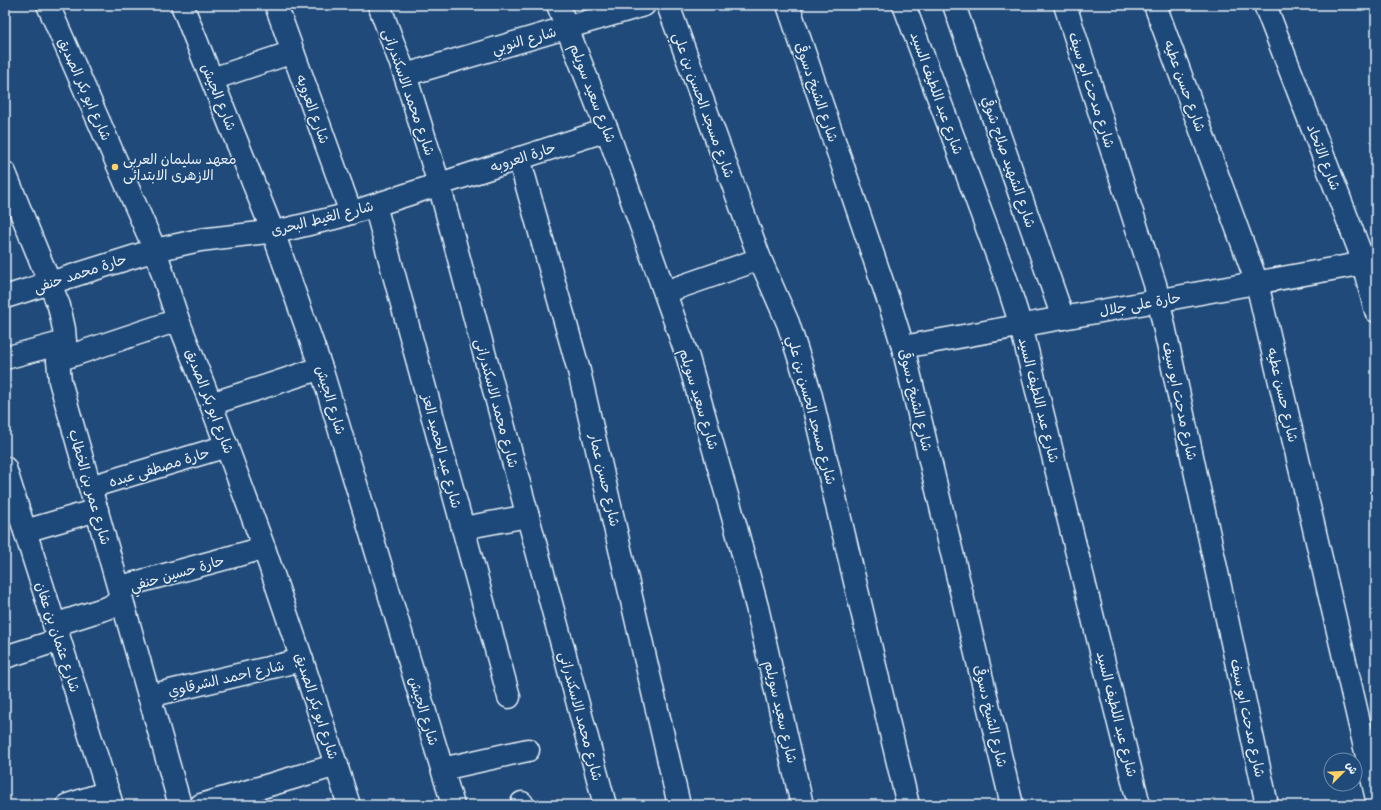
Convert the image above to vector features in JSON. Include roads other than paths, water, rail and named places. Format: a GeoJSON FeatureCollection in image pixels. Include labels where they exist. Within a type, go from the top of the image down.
{"type":"FeatureCollection","features":[{"type":"Feature","properties":{"kind":"street","name":"شارع ابو بكر الصديق"},"geometry":{"type":"LineString","coordinates":[[48,5],[155,250],[178,320],[227,446],[264,548],[349,805]]}},
{"type":"Feature","properties":{"kind":"street","name":"شارع الجيش"},"geometry":{"type":"LineString","coordinates":[[182,5],[273,232],[321,368],[453,805]]}},
{"type":"Feature","properties":{"kind":"street","name":"شارع العروبه"},"geometry":{"type":"LineString","coordinates":[[276,5],[351,213]]}},
{"type":"Feature","properties":{"kind":"street","name":"شارع محمد الاسكندرانى"},"geometry":{"type":"LineString","coordinates":[[379,5],[405,74],[439,184],[605,805]]}},
{"type":"Feature","properties":{"kind":"street","name":"شارع سعيد سويلم"},"geometry":{"type":"LineString","coordinates":[[558,5],[607,130],[688,358],[757,607],[802,805]]}},
{"type":"Feature","properties":{"kind":"street","name":"شارع النوبي"},"geometry":{"type":"LineString","coordinates":[[405,74],[644,5]]}},
{"type":"Feature","properties":{"kind":"street","name":"شارع مسجد الحسن بن علي"},"geometry":{"type":"LineString","coordinates":[[668,5],[760,259],[788,323],[810,392],[908,805]]}},
{"type":"Feature","properties":{"kind":"street","name":"شارع الشيخ دسوقى"},"geometry":{"type":"LineString","coordinates":[[788,5],[889,302],[903,348],[1012,805]]}},
{"type":"Feature","properties":{"kind":"street","name":"شارع عبد اللطيف السيد"},"geometry":{"type":"LineString","coordinates":[[904,5],[1006,279],[1021,326],[1139,805]]}},
{"type":"Feature","properties":{"kind":"street","name":"شارع الشهيد صلاح شوقي"},"geometry":{"type":"LineString","coordinates":[[954,5],[1063,318]]}},
{"type":"Feature","properties":{"kind":"street","name":"شارع مدحت ابو سيف"},"geometry":{"type":"LineString","coordinates":[[1065,5],[1150,267],[1159,301],[1267,805]]}},
{"type":"Feature","properties":{"kind":"street","name":"شارع حسن عطيه"},"geometry":{"type":"LineString","coordinates":[[1155,5],[1257,283],[1376,795]]}},
{"type":"Feature","properties":{"kind":"street","name":"شارع الاتحاد"},"geometry":{"type":"LineString","coordinates":[[1264,5],[1370,262],[1376,311]]}},
{"type":"Feature","properties":{"kind":"street"},"geometry":{"type":"LineString","coordinates":[[212,79],[293,52]]}},
{"type":"Feature","properties":{"kind":"street","name":"حارة العروبه"},"geometry":{"type":"LineString","coordinates":[[439,184],[607,130]]}},
{"type":"Feature","properties":{"kind":"street","name":"شارع حسن عمار"},"geometry":{"type":"LineString","coordinates":[[519,158],[579,371],[679,805]]}},
{"type":"Feature","properties":{"kind":"street","name":"شارع عمر بن الخطاب"},"geometry":{"type":"LineString","coordinates":[[5,173],[59,306],[64,329],[60,381],[180,805]]}},
{"type":"Feature","properties":{"kind":"street","name":"شارع الغيط البحرى"},"geometry":{"type":"LineString","coordinates":[[155,250],[200,240],[284,230],[351,213],[439,184]]}},
{"type":"Feature","properties":{"kind":"street","name":"شارع عبد الحميد العز"},"geometry":{"type":"LineString","coordinates":[[375,205],[509,697]]}},
{"type":"Feature","properties":{"kind":"street","name":"حارة محمد حنفى"},"geometry":{"type":"LineString","coordinates":[[5,297],[155,250]]}},
{"type":"Feature","properties":{"kind":"street"},"geometry":{"type":"LineString","coordinates":[[665,292],[760,259]]}},
{"type":"Feature","properties":{"kind":"street","name":"حارة على جلال"},"geometry":{"type":"LineString","coordinates":[[903,348],[1370,262]]}},
{"type":"Feature","properties":{"kind":"street"},"geometry":{"type":"LineString","coordinates":[[5,358],[62,351],[178,320]]}},
{"type":"Feature","properties":{"kind":"street"},"geometry":{"type":"LineString","coordinates":[[211,404],[321,368]]}},
{"type":"Feature","properties":{"kind":"street","name":"حارة مصطفى عبده"},"geometry":{"type":"LineString","coordinates":[[90,487],[227,446]]}},
{"type":"Feature","properties":{"kind":"street","name":"شارع عثمان بن عفان"},"geometry":{"type":"LineString","coordinates":[[5,468],[10,502],[25,531],[110,798]]}},
{"type":"Feature","properties":{"kind":"street"},"geometry":{"type":"LineString","coordinates":[[25,531],[97,510]]}},
{"type":"Feature","properties":{"kind":"street"},"geometry":{"type":"LineString","coordinates":[[463,528],[528,516]]}},
{"type":"Feature","properties":{"kind":"street","name":"حارة حسين حنفي"},"geometry":{"type":"LineString","coordinates":[[5,657],[110,607],[118,600],[122,590],[126,586],[264,548]]}},
{"type":"Feature","properties":{"kind":"street","name":"شارع احمد الشرقاوي"},"geometry":{"type":"LineString","coordinates":[[149,696],[302,660]]}},
{"type":"Feature","properties":{"kind":"street"},"geometry":{"type":"LineString","coordinates":[[442,769],[528,750]]}},
{"type":"Feature","properties":{"kind":"street"},"geometry":{"type":"LineString","coordinates":[[201,805],[337,766]]}},
{"type":"Feature","properties":{"kind":"street"},"geometry":{"type":"LineString","coordinates":[[68,805],[110,798]]}},
{"type":"Feature","properties":{"kind":"place","name":"معهد سليمان العربى الازهرى الابتدائى"},"geometry":{"type":"Point","coordinates":[115,167]}}]}
